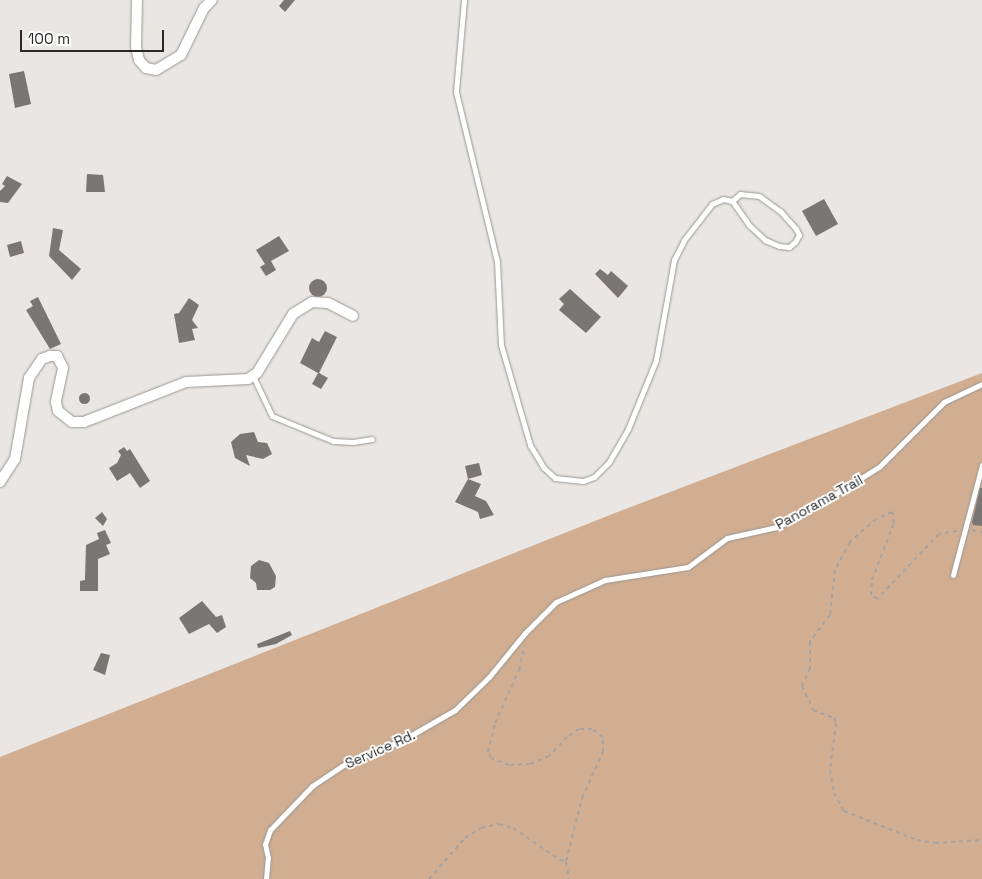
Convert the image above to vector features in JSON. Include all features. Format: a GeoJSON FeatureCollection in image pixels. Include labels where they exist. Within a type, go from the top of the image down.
{"type":"FeatureCollection","features":[{"type":"Feature","properties":{"kind":"street"},"geometry":{"type":"LineString","coordinates":[[138,0],[139,60],[146,68],[156,70],[180,55],[204,8],[212,0]]}},
{"type":"Feature","properties":{"kind":"street"},"geometry":{"type":"LineString","coordinates":[[0,482],[15,459],[29,378],[42,359],[57,356],[63,368],[56,402],[58,411],[72,422],[97,418],[146,395],[186,382],[248,379],[253,376],[280,331],[302,307],[312,302],[328,303],[353,316]]}},
{"type":"Feature","properties":{"kind":"lane"},"geometry":{"type":"LineString","coordinates":[[464,0],[456,92],[497,262],[501,345],[530,445],[544,468],[555,478],[583,481],[594,477],[609,462],[628,429],[656,360],[674,260],[684,240],[712,204],[723,199],[732,201],[749,225],[765,240],[779,246],[795,242],[799,235],[796,229],[769,202],[748,194],[740,194],[732,201]]}},
{"type":"Feature","properties":{"kind":"lane"},"geometry":{"type":"LineString","coordinates":[[253,376],[272,416],[333,440],[353,442],[372,439]]}},
{"type":"Feature","properties":{"kind":"lane","name":"Panorama Trail"},"geometry":{"type":"LineString","coordinates":[[525,632],[556,602],[572,592],[632,574],[688,567],[727,538],[777,527],[800,516],[878,467],[944,402],[982,384]]}},
{"type":"Feature","properties":{"kind":"lane"},"geometry":{"type":"LineString","coordinates":[[953,575],[982,465]]}},
{"type":"Feature","properties":{"kind":"lane","name":"Service Rd."},"geometry":{"type":"LineString","coordinates":[[266,879],[268,858],[265,844],[270,830],[312,786],[348,762],[403,740],[455,710],[489,677],[525,632]]}},
{"type":"Feature","properties":{"kind":"path"},"geometry":{"type":"LineString","coordinates":[[982,532],[965,530],[938,534],[877,599],[871,595],[872,580],[894,522],[893,515],[883,514],[860,532],[844,550],[835,570],[830,615],[810,642],[810,668],[802,686],[813,710],[834,718],[836,723],[830,770],[834,793],[844,811],[917,840],[935,843],[982,840]]}},
{"type":"Feature","properties":{"kind":"path"},"geometry":{"type":"LineString","coordinates":[[525,632],[523,659],[498,714],[488,755],[502,764],[530,764],[550,756],[567,737],[579,729],[592,729],[603,737],[604,752],[582,798],[566,861],[569,879]]}},
{"type":"Feature","properties":{"kind":"path"},"geometry":{"type":"LineString","coordinates":[[429,879],[465,838],[481,828],[499,824],[513,828],[560,860],[566,861]]}},
{"type":"Feature","properties":{"kind":"shaded area"},"geometry":{"type":"Polygon","coordinates":[[[982,373],[982,879],[0,879],[0,757],[615,513],[982,373]]]}},
{"type":"Feature","properties":{"kind":"building"},"geometry":{"type":"Polygon","coordinates":[[[284,0],[295,0],[285,12],[279,6],[284,0]]]}},
{"type":"Feature","properties":{"kind":"building"},"geometry":{"type":"Polygon","coordinates":[[[24,71],[31,104],[15,108],[9,74],[24,71]]]}},
{"type":"Feature","properties":{"kind":"building"},"geometry":{"type":"Polygon","coordinates":[[[87,174],[103,175],[105,192],[86,192],[87,174]]]}},
{"type":"Feature","properties":{"kind":"building"},"geometry":{"type":"Polygon","coordinates":[[[7,176],[22,184],[8,203],[0,202],[0,191],[5,186],[2,184],[7,176]]]}},
{"type":"Feature","properties":{"kind":"building"},"geometry":{"type":"Polygon","coordinates":[[[824,199],[838,224],[816,236],[802,211],[824,199]]]}},
{"type":"Feature","properties":{"kind":"building"},"geometry":{"type":"Polygon","coordinates":[[[53,228],[63,230],[59,250],[81,269],[72,280],[49,256],[53,228]]]}},
{"type":"Feature","properties":{"kind":"building"},"geometry":{"type":"Polygon","coordinates":[[[279,236],[289,251],[271,261],[276,270],[266,276],[260,267],[265,264],[256,250],[279,236]]]}},
{"type":"Feature","properties":{"kind":"building"},"geometry":{"type":"Polygon","coordinates":[[[21,241],[24,253],[10,257],[7,245],[21,241]]]}},
{"type":"Feature","properties":{"kind":"building"},"geometry":{"type":"Polygon","coordinates":[[[600,269],[608,275],[611,271],[628,286],[618,298],[595,274],[600,269]]]}},
{"type":"Feature","properties":{"kind":"building"},"geometry":{"type":"Polygon","coordinates":[[[318,279],[324,282],[327,288],[324,294],[318,297],[312,294],[309,288],[312,282],[318,279]]]}},
{"type":"Feature","properties":{"kind":"building"},"geometry":{"type":"Polygon","coordinates":[[[570,289],[601,317],[586,333],[559,310],[564,304],[559,299],[570,289]]]}},
{"type":"Feature","properties":{"kind":"building"},"geometry":{"type":"Polygon","coordinates":[[[38,297],[61,344],[50,349],[26,310],[33,306],[30,301],[38,297]]]}},
{"type":"Feature","properties":{"kind":"building"},"geometry":{"type":"Polygon","coordinates":[[[189,298],[199,305],[192,320],[198,328],[192,329],[195,340],[179,343],[174,314],[179,313],[189,298]]]}},
{"type":"Feature","properties":{"kind":"building"},"geometry":{"type":"Polygon","coordinates":[[[325,331],[337,337],[319,373],[328,378],[321,389],[312,384],[318,373],[300,363],[312,338],[319,342],[325,331]]]}},
{"type":"Feature","properties":{"kind":"building"},"geometry":{"type":"Polygon","coordinates":[[[82,393],[86,393],[89,398],[88,402],[82,403],[79,400],[79,396],[82,393]]]}},
{"type":"Feature","properties":{"kind":"building"},"geometry":{"type":"Polygon","coordinates":[[[254,432],[258,442],[267,443],[272,454],[263,459],[246,455],[250,466],[235,458],[231,442],[240,434],[254,432]]]}},
{"type":"Feature","properties":{"kind":"building"},"geometry":{"type":"Polygon","coordinates":[[[124,447],[127,451],[130,449],[150,481],[140,488],[130,473],[117,481],[109,468],[117,463],[121,455],[118,451],[124,447]]]}},
{"type":"Feature","properties":{"kind":"building"},"geometry":{"type":"Polygon","coordinates":[[[479,463],[482,475],[468,479],[465,466],[479,463]]]}},
{"type":"Feature","properties":{"kind":"building"},"geometry":{"type":"Polygon","coordinates":[[[468,479],[481,484],[475,496],[486,501],[494,515],[480,519],[478,512],[455,502],[468,479]]]}},
{"type":"Feature","properties":{"kind":"building"},"geometry":{"type":"Polygon","coordinates":[[[980,488],[982,488],[982,526],[973,525],[972,522],[980,488]]]}},
{"type":"Feature","properties":{"kind":"building"},"geometry":{"type":"Polygon","coordinates":[[[102,512],[107,519],[103,526],[95,518],[102,512]]]}},
{"type":"Feature","properties":{"kind":"building"},"geometry":{"type":"Polygon","coordinates":[[[105,530],[111,543],[106,545],[110,554],[98,559],[98,591],[80,591],[80,581],[85,580],[86,545],[99,539],[97,533],[105,530]]]}},
{"type":"Feature","properties":{"kind":"building"},"geometry":{"type":"Polygon","coordinates":[[[259,560],[269,563],[276,576],[275,587],[270,590],[257,590],[256,583],[250,578],[251,566],[259,560]]]}},
{"type":"Feature","properties":{"kind":"building"},"geometry":{"type":"Polygon","coordinates":[[[202,601],[216,617],[222,615],[226,627],[217,633],[209,624],[189,634],[179,618],[202,601]]]}},
{"type":"Feature","properties":{"kind":"building"},"geometry":{"type":"Polygon","coordinates":[[[290,631],[292,635],[276,644],[258,648],[257,644],[290,631]]]}},
{"type":"Feature","properties":{"kind":"building"},"geometry":{"type":"Polygon","coordinates":[[[101,653],[110,655],[105,675],[93,670],[101,653]]]}}]}
